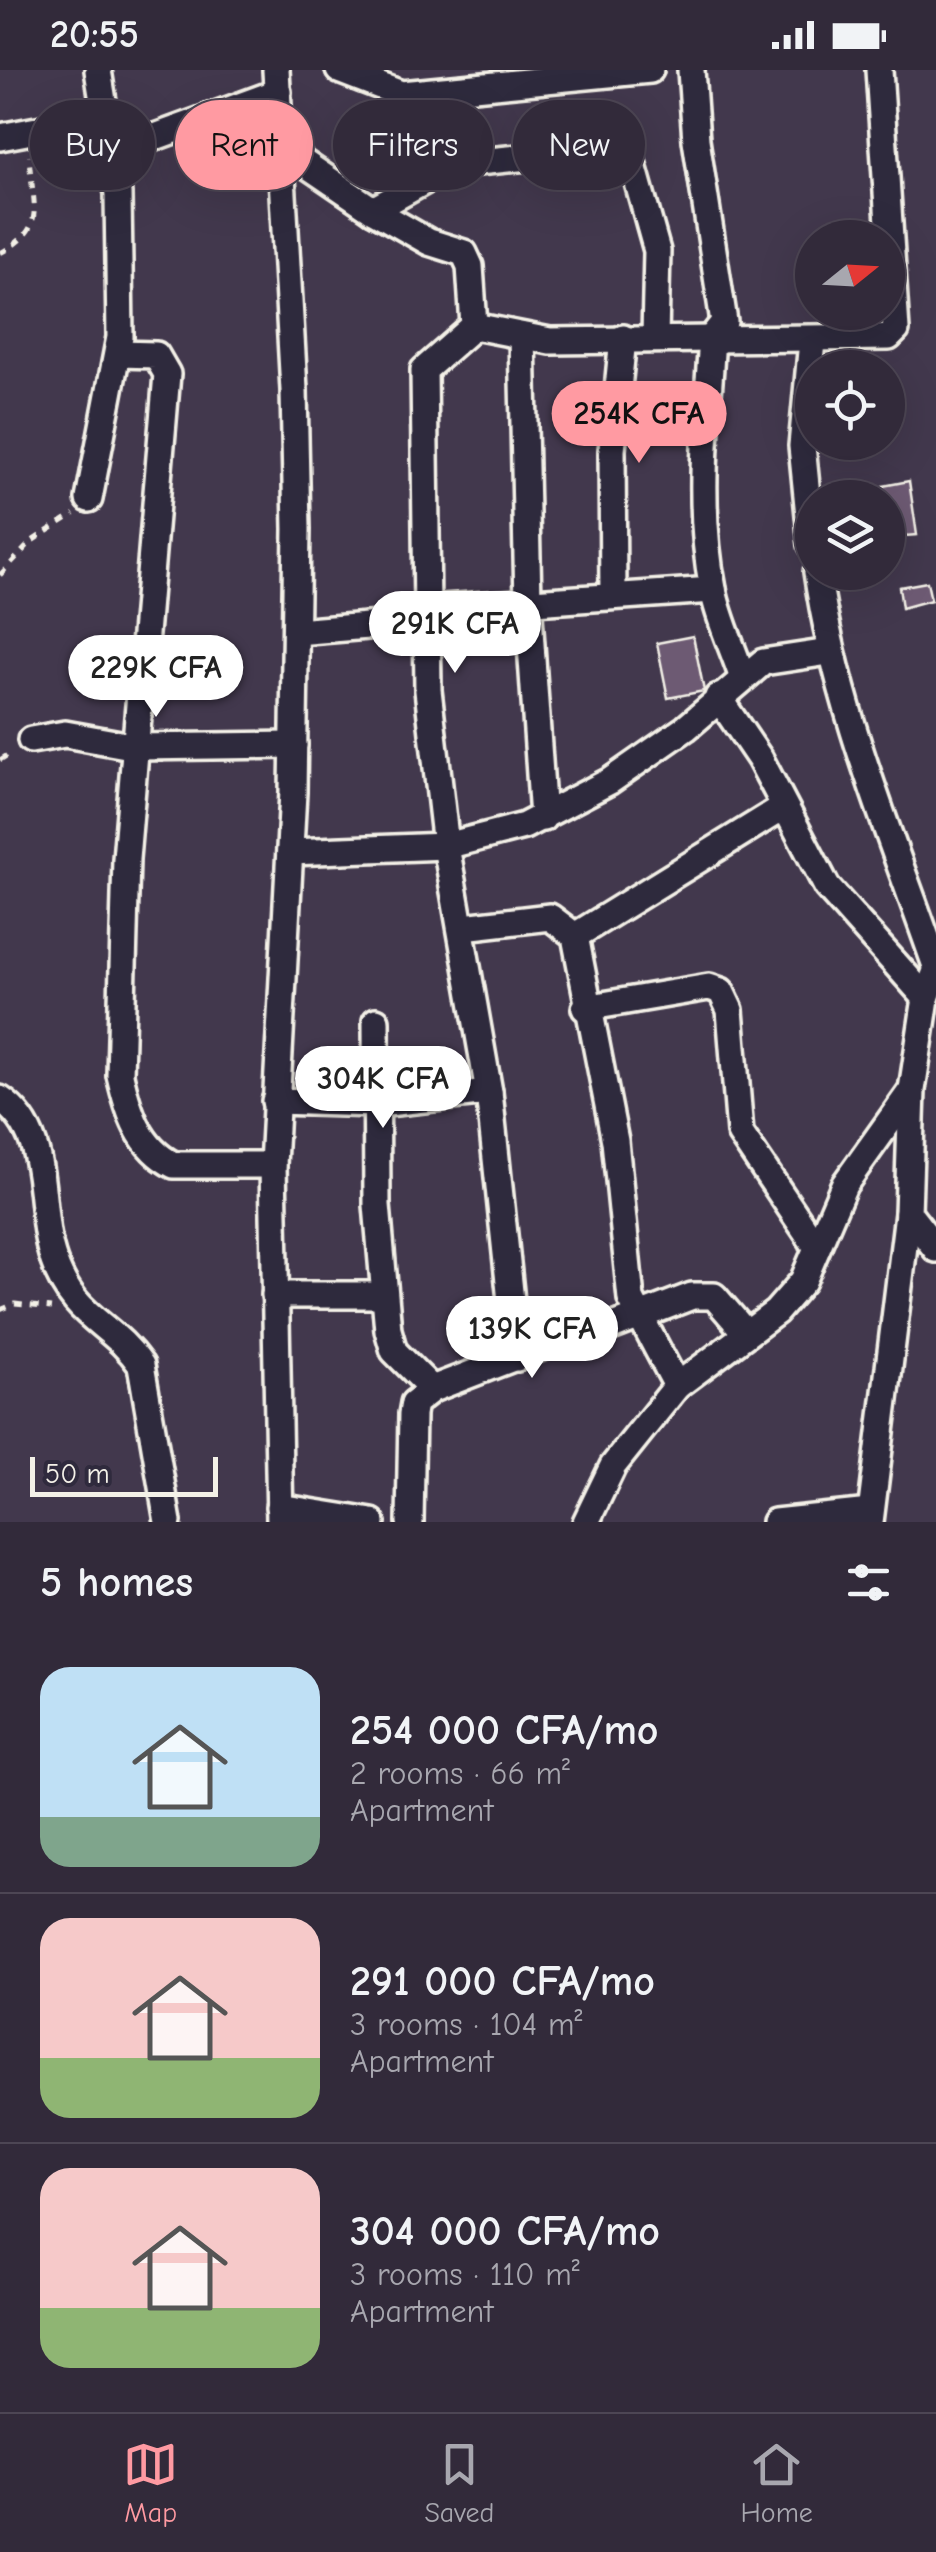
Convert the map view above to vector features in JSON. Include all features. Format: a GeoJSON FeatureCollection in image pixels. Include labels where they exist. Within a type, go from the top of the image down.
{"type":"FeatureCollection","features":[{"type":"Feature","properties":{"kind":"street"},"geometry":{"type":"LineString","coordinates":[[98,70],[103,100]]}},
{"type":"Feature","properties":{"kind":"street"},"geometry":{"type":"LineString","coordinates":[[340,70],[400,94],[432,81],[650,70]]}},
{"type":"Feature","properties":{"kind":"street"},"geometry":{"type":"LineString","coordinates":[[692,70],[696,140],[724,322],[712,337],[702,470],[704,533],[713,590],[742,676]]}},
{"type":"Feature","properties":{"kind":"street"},"geometry":{"type":"LineString","coordinates":[[474,326],[550,340],[712,337],[812,341],[889,337],[896,330],[879,70]]}},
{"type":"Feature","properties":{"kind":"street"},"geometry":{"type":"LineString","coordinates":[[155,134],[277,81]]}},
{"type":"Feature","properties":{"kind":"street"},"geometry":{"type":"LineString","coordinates":[[0,137],[30,132]]}},
{"type":"Feature","properties":{"kind":"street"},"geometry":{"type":"LineString","coordinates":[[373,210],[446,169],[468,163],[628,147],[657,251],[655,338]]}},
{"type":"Feature","properties":{"kind":"street"},"geometry":{"type":"LineString","coordinates":[[313,169],[429,242],[464,253],[470,266],[474,326]]}},
{"type":"Feature","properties":{"kind":"street"},"geometry":{"type":"LineString","coordinates":[[88,499],[118,354],[117,190]]}},
{"type":"Feature","properties":{"kind":"street"},"geometry":{"type":"LineString","coordinates":[[284,190],[294,390],[296,632],[290,852],[274,1101],[280,1514],[372,1522]]}},
{"type":"Feature","properties":{"kind":"street"},"geometry":{"type":"LineString","coordinates":[[474,326],[424,370],[428,690],[446,846],[489,1092],[517,1358]]}},
{"type":"Feature","properties":{"kind":"street"},"geometry":{"type":"LineString","coordinates":[[522,336],[528,601],[544,818]]}},
{"type":"Feature","properties":{"kind":"street"},"geometry":{"type":"LineString","coordinates":[[613,594],[612,450],[623,338]]}},
{"type":"Feature","properties":{"kind":"street"},"geometry":{"type":"LineString","coordinates":[[805,480],[802,446],[812,341]]}},
{"type":"Feature","properties":{"kind":"street"},"geometry":{"type":"LineString","coordinates":[[118,354],[156,354],[167,374],[121,969],[120,1075],[127,1108],[152,1149],[174,1165],[274,1165]]}},
{"type":"Feature","properties":{"kind":"street"},"geometry":{"type":"LineString","coordinates":[[296,632],[528,601],[713,590]]}},
{"type":"Feature","properties":{"kind":"street"},"geometry":{"type":"LineString","coordinates":[[775,1522],[870,1517],[908,1212],[912,1090],[926,998],[936,968],[829,652],[819,590]]}},
{"type":"Feature","properties":{"kind":"street"},"geometry":{"type":"LineString","coordinates":[[290,852],[446,846],[544,818],[610,781],[686,728],[742,676],[778,658],[829,652]]}},
{"type":"Feature","properties":{"kind":"street"},"geometry":{"type":"LineString","coordinates":[[718,697],[760,759],[782,808],[827,888],[926,998]]}},
{"type":"Feature","properties":{"kind":"street"},"geometry":{"type":"LineString","coordinates":[[31,740],[65,734],[137,747],[294,745]]}},
{"type":"Feature","properties":{"kind":"street"},"geometry":{"type":"LineString","coordinates":[[575,936],[782,808]]}},
{"type":"Feature","properties":{"kind":"street"},"geometry":{"type":"LineString","coordinates":[[463,927],[550,917],[575,936],[615,1141],[627,1279],[641,1318],[677,1386]]}},
{"type":"Feature","properties":{"kind":"street"},"geometry":{"type":"LineString","coordinates":[[586,1008],[709,987],[721,991],[730,1010],[740,1132],[816,1246]]}},
{"type":"Feature","properties":{"kind":"street"},"geometry":{"type":"LineString","coordinates":[[376,1022],[377,1204],[384,1295],[394,1351],[432,1389]]}},
{"type":"Feature","properties":{"kind":"street"},"geometry":{"type":"LineString","coordinates":[[586,1522],[614,1466],[677,1386],[790,1298],[803,1282],[844,1185],[912,1090]]}},
{"type":"Feature","properties":{"kind":"street"},"geometry":{"type":"LineString","coordinates":[[274,1101],[377,1104],[489,1092]]}},
{"type":"Feature","properties":{"kind":"street"},"geometry":{"type":"LineString","coordinates":[[0,1099],[10,1106],[34,1142],[53,1260],[80,1311],[129,1349],[141,1365],[168,1522]]}},
{"type":"Feature","properties":{"kind":"street"},"geometry":{"type":"LineString","coordinates":[[908,1212],[936,1248]]}},
{"type":"Feature","properties":{"kind":"street"},"geometry":{"type":"LineString","coordinates":[[275,1295],[384,1295]]}},
{"type":"Feature","properties":{"kind":"street"},"geometry":{"type":"LineString","coordinates":[[410,1522],[412,1414],[414,1403],[432,1389],[568,1337],[641,1318],[692,1296],[714,1296],[745,1332]]}},
{"type":"Feature","properties":{"kind":"path"},"geometry":{"type":"LineString","coordinates":[[30,149],[30,180]]}},
{"type":"Feature","properties":{"kind":"path"},"geometry":{"type":"LineString","coordinates":[[0,253],[25,241],[32,229],[30,190]]}},
{"type":"Feature","properties":{"kind":"path"},"geometry":{"type":"LineString","coordinates":[[0,575],[32,541],[81,510],[88,499]]}},
{"type":"Feature","properties":{"kind":"path"},"geometry":{"type":"LineString","coordinates":[[0,1310],[16,1304],[80,1311]]}},
{"type":"Feature","properties":{"kind":"building"},"geometry":{"type":"Polygon","coordinates":[[[909,481],[917,535],[905,536],[905,482],[909,481]]]}},
{"type":"Feature","properties":{"kind":"building"},"geometry":{"type":"Polygon","coordinates":[[[927,582],[931,600],[902,608],[899,590],[905,590],[905,586],[927,582]]]}},
{"type":"Feature","properties":{"kind":"building"},"geometry":{"type":"Polygon","coordinates":[[[693,636],[704,691],[668,698],[657,643],[693,636]]]}}]}
